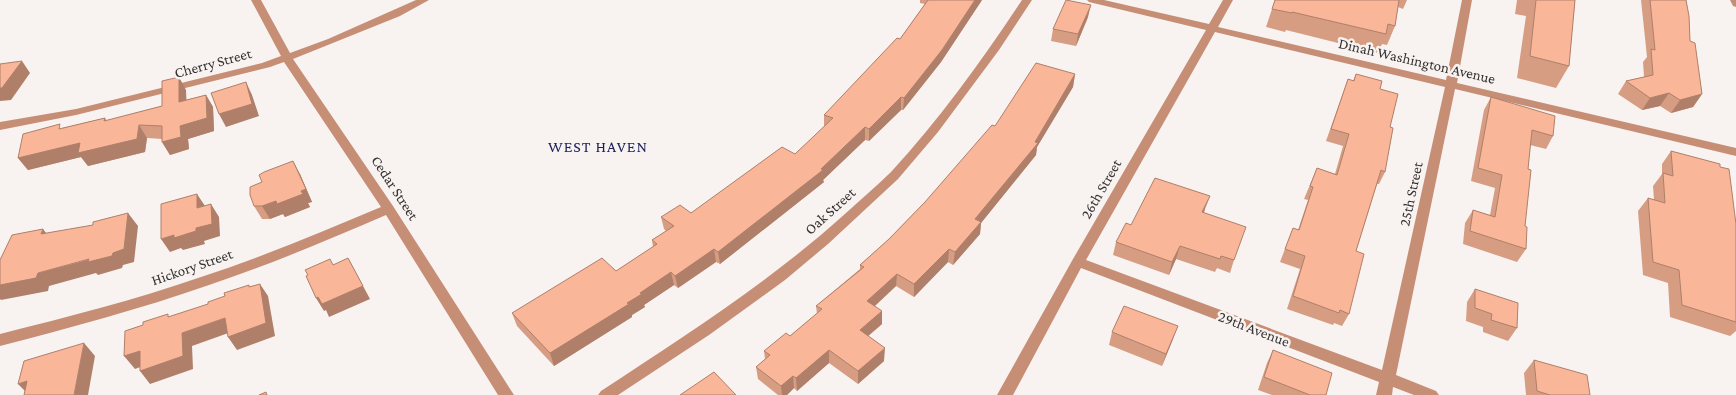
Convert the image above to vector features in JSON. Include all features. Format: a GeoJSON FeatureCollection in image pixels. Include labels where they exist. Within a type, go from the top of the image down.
{"type":"FeatureCollection","features":[{"type":"Feature","properties":{"kind":"street","name":"Cedar Street"},"geometry":{"type":"LineString","coordinates":[[256,0],[287,58],[390,209],[506,395]]}},
{"type":"Feature","properties":{"kind":"street","name":"Cherry Street"},"geometry":{"type":"LineString","coordinates":[[0,126],[76,112],[167,91],[287,58],[396,14],[424,0]]}},
{"type":"Feature","properties":{"kind":"street","name":"Oak Street"},"geometry":{"type":"LineString","coordinates":[[606,395],[704,331],[780,276],[823,241],[894,176],[934,129],[995,48],[1027,0]]}},
{"type":"Feature","properties":{"kind":"street","name":"Dinah Washington Avenue"},"geometry":{"type":"LineString","coordinates":[[1092,0],[1736,152]]}},
{"type":"Feature","properties":{"kind":"street","name":"26th Street"},"geometry":{"type":"LineString","coordinates":[[1005,395],[1078,262],[1228,0]]}},
{"type":"Feature","properties":{"kind":"street","name":"25th Street"},"geometry":{"type":"LineString","coordinates":[[1384,395],[1452,84],[1467,0]]}},
{"type":"Feature","properties":{"kind":"street"},"geometry":{"type":"LineString","coordinates":[[1735,0],[1736,4]]}},
{"type":"Feature","properties":{"kind":"street","name":"Hickory Street"},"geometry":{"type":"LineString","coordinates":[[0,340],[77,321],[166,294],[234,271],[390,209]]}},
{"type":"Feature","properties":{"kind":"street","name":"29th Avenue"},"geometry":{"type":"LineString","coordinates":[[1078,262],[1430,395]]}},
{"type":"Feature","properties":{"kind":"building"},"geometry":{"type":"Polygon","coordinates":[[[928,0],[975,0],[942,50],[904,98],[901,97],[869,129],[865,127],[821,169],[823,170],[718,252],[714,249],[675,276],[671,272],[627,303],[629,304],[550,353],[512,313],[602,258],[616,271],[657,244],[652,240],[674,226],[661,217],[680,205],[691,213],[782,147],[795,154],[833,118],[824,115],[897,38],[900,39],[928,0]]]}},
{"type":"Feature","properties":{"kind":"building"},"geometry":{"type":"Polygon","coordinates":[[[1066,0],[1091,5],[1078,34],[1053,29],[1066,0]]]}},
{"type":"Feature","properties":{"kind":"building"},"geometry":{"type":"Polygon","coordinates":[[[1275,0],[1399,0],[1395,26],[1388,24],[1386,34],[1272,9],[1275,0]]]}},
{"type":"Feature","properties":{"kind":"building"},"geometry":{"type":"Polygon","coordinates":[[[1536,0],[1575,0],[1569,66],[1530,56],[1536,0]]]}},
{"type":"Feature","properties":{"kind":"building"},"geometry":{"type":"Polygon","coordinates":[[[1650,0],[1686,0],[1690,41],[1695,43],[1702,94],[1680,100],[1669,93],[1650,98],[1626,81],[1653,75],[1651,49],[1655,50],[1650,0]]]}},
{"type":"Feature","properties":{"kind":"building"},"geometry":{"type":"Polygon","coordinates":[[[22,61],[2,88],[0,88],[0,64],[22,61]]]}},
{"type":"Feature","properties":{"kind":"building"},"geometry":{"type":"Polygon","coordinates":[[[1036,63],[1075,74],[1035,142],[1038,143],[975,219],[981,222],[955,252],[949,249],[914,284],[897,274],[867,301],[882,311],[860,330],[885,348],[858,371],[829,350],[796,378],[793,376],[781,386],[756,367],[770,355],[764,351],[786,333],[790,336],[822,309],[816,306],[864,267],[860,265],[889,239],[925,202],[992,125],[995,126],[1036,63]]]}},
{"type":"Feature","properties":{"kind":"building"},"geometry":{"type":"Polygon","coordinates":[[[1356,74],[1382,81],[1380,89],[1398,94],[1390,127],[1393,128],[1385,172],[1381,170],[1356,251],[1364,254],[1349,314],[1340,310],[1339,313],[1293,296],[1305,256],[1285,249],[1293,228],[1299,230],[1313,187],[1310,186],[1317,168],[1337,175],[1349,134],[1331,129],[1348,79],[1354,81],[1356,74]]]}},
{"type":"Feature","properties":{"kind":"building"},"geometry":{"type":"Polygon","coordinates":[[[179,77],[179,102],[206,95],[207,118],[180,126],[181,137],[162,142],[162,126],[139,125],[137,139],[78,153],[80,143],[18,158],[23,134],[60,124],[59,129],[105,118],[104,121],[162,106],[162,81],[179,77]]]}},
{"type":"Feature","properties":{"kind":"building"},"geometry":{"type":"Polygon","coordinates":[[[246,82],[252,104],[219,114],[211,93],[246,82]]]}},
{"type":"Feature","properties":{"kind":"building"},"geometry":{"type":"Polygon","coordinates":[[[1491,97],[1555,116],[1553,136],[1532,130],[1528,169],[1531,170],[1525,226],[1527,227],[1526,249],[1470,231],[1473,210],[1495,217],[1502,175],[1478,168],[1491,97]]]}},
{"type":"Feature","properties":{"kind":"building"},"geometry":{"type":"Polygon","coordinates":[[[1671,151],[1720,164],[1720,167],[1729,169],[1736,224],[1736,322],[1682,305],[1679,270],[1653,262],[1648,198],[1665,203],[1663,173],[1673,176],[1671,151]]]}},
{"type":"Feature","properties":{"kind":"building"},"geometry":{"type":"Polygon","coordinates":[[[293,161],[306,189],[301,191],[303,194],[277,204],[276,201],[262,206],[254,206],[250,195],[250,187],[262,182],[259,175],[293,161]]]}},
{"type":"Feature","properties":{"kind":"building"},"geometry":{"type":"Polygon","coordinates":[[[1155,178],[1210,196],[1202,212],[1246,227],[1234,260],[1221,256],[1220,259],[1180,246],[1172,262],[1116,242],[1126,223],[1131,225],[1155,178]]]}},
{"type":"Feature","properties":{"kind":"building"},"geometry":{"type":"Polygon","coordinates":[[[197,194],[197,208],[211,204],[212,224],[196,228],[196,231],[174,238],[174,235],[161,239],[161,204],[197,194]]]}},
{"type":"Feature","properties":{"kind":"building"},"geometry":{"type":"Polygon","coordinates":[[[128,213],[124,249],[113,253],[112,256],[88,262],[89,259],[38,273],[36,278],[0,285],[0,260],[12,235],[43,229],[41,234],[93,225],[93,222],[128,213]]]}},
{"type":"Feature","properties":{"kind":"building"},"geometry":{"type":"Polygon","coordinates":[[[348,258],[363,286],[322,304],[318,297],[316,298],[305,270],[330,259],[333,265],[348,258]]]}},
{"type":"Feature","properties":{"kind":"building"},"geometry":{"type":"Polygon","coordinates":[[[260,284],[266,323],[228,337],[225,318],[182,333],[183,356],[140,371],[140,351],[124,356],[125,331],[143,325],[143,322],[168,314],[168,317],[208,304],[208,302],[225,296],[224,293],[249,285],[249,287],[260,284]]]}},
{"type":"Feature","properties":{"kind":"building"},"geometry":{"type":"Polygon","coordinates":[[[1475,289],[1518,303],[1517,328],[1491,320],[1492,314],[1475,308],[1475,289]]]}},
{"type":"Feature","properties":{"kind":"building"},"geometry":{"type":"Polygon","coordinates":[[[1124,306],[1178,326],[1166,354],[1112,332],[1124,306]]]}},
{"type":"Feature","properties":{"kind":"building"},"geometry":{"type":"Polygon","coordinates":[[[84,343],[74,395],[24,395],[27,381],[18,384],[24,361],[84,343]]]}},
{"type":"Feature","properties":{"kind":"building"},"geometry":{"type":"Polygon","coordinates":[[[1273,350],[1332,373],[1326,395],[1310,395],[1264,377],[1273,350]]]}},
{"type":"Feature","properties":{"kind":"building"},"geometry":{"type":"Polygon","coordinates":[[[1534,360],[1587,375],[1590,395],[1550,395],[1537,391],[1534,360]]]}},
{"type":"Feature","properties":{"kind":"building"},"geometry":{"type":"Polygon","coordinates":[[[714,372],[736,395],[680,395],[714,372]]]}},
{"type":"Feature","properties":{"kind":"district","name":"WEST HAVEN"},"geometry":{"type":"Point","coordinates":[598,146]}}]}
